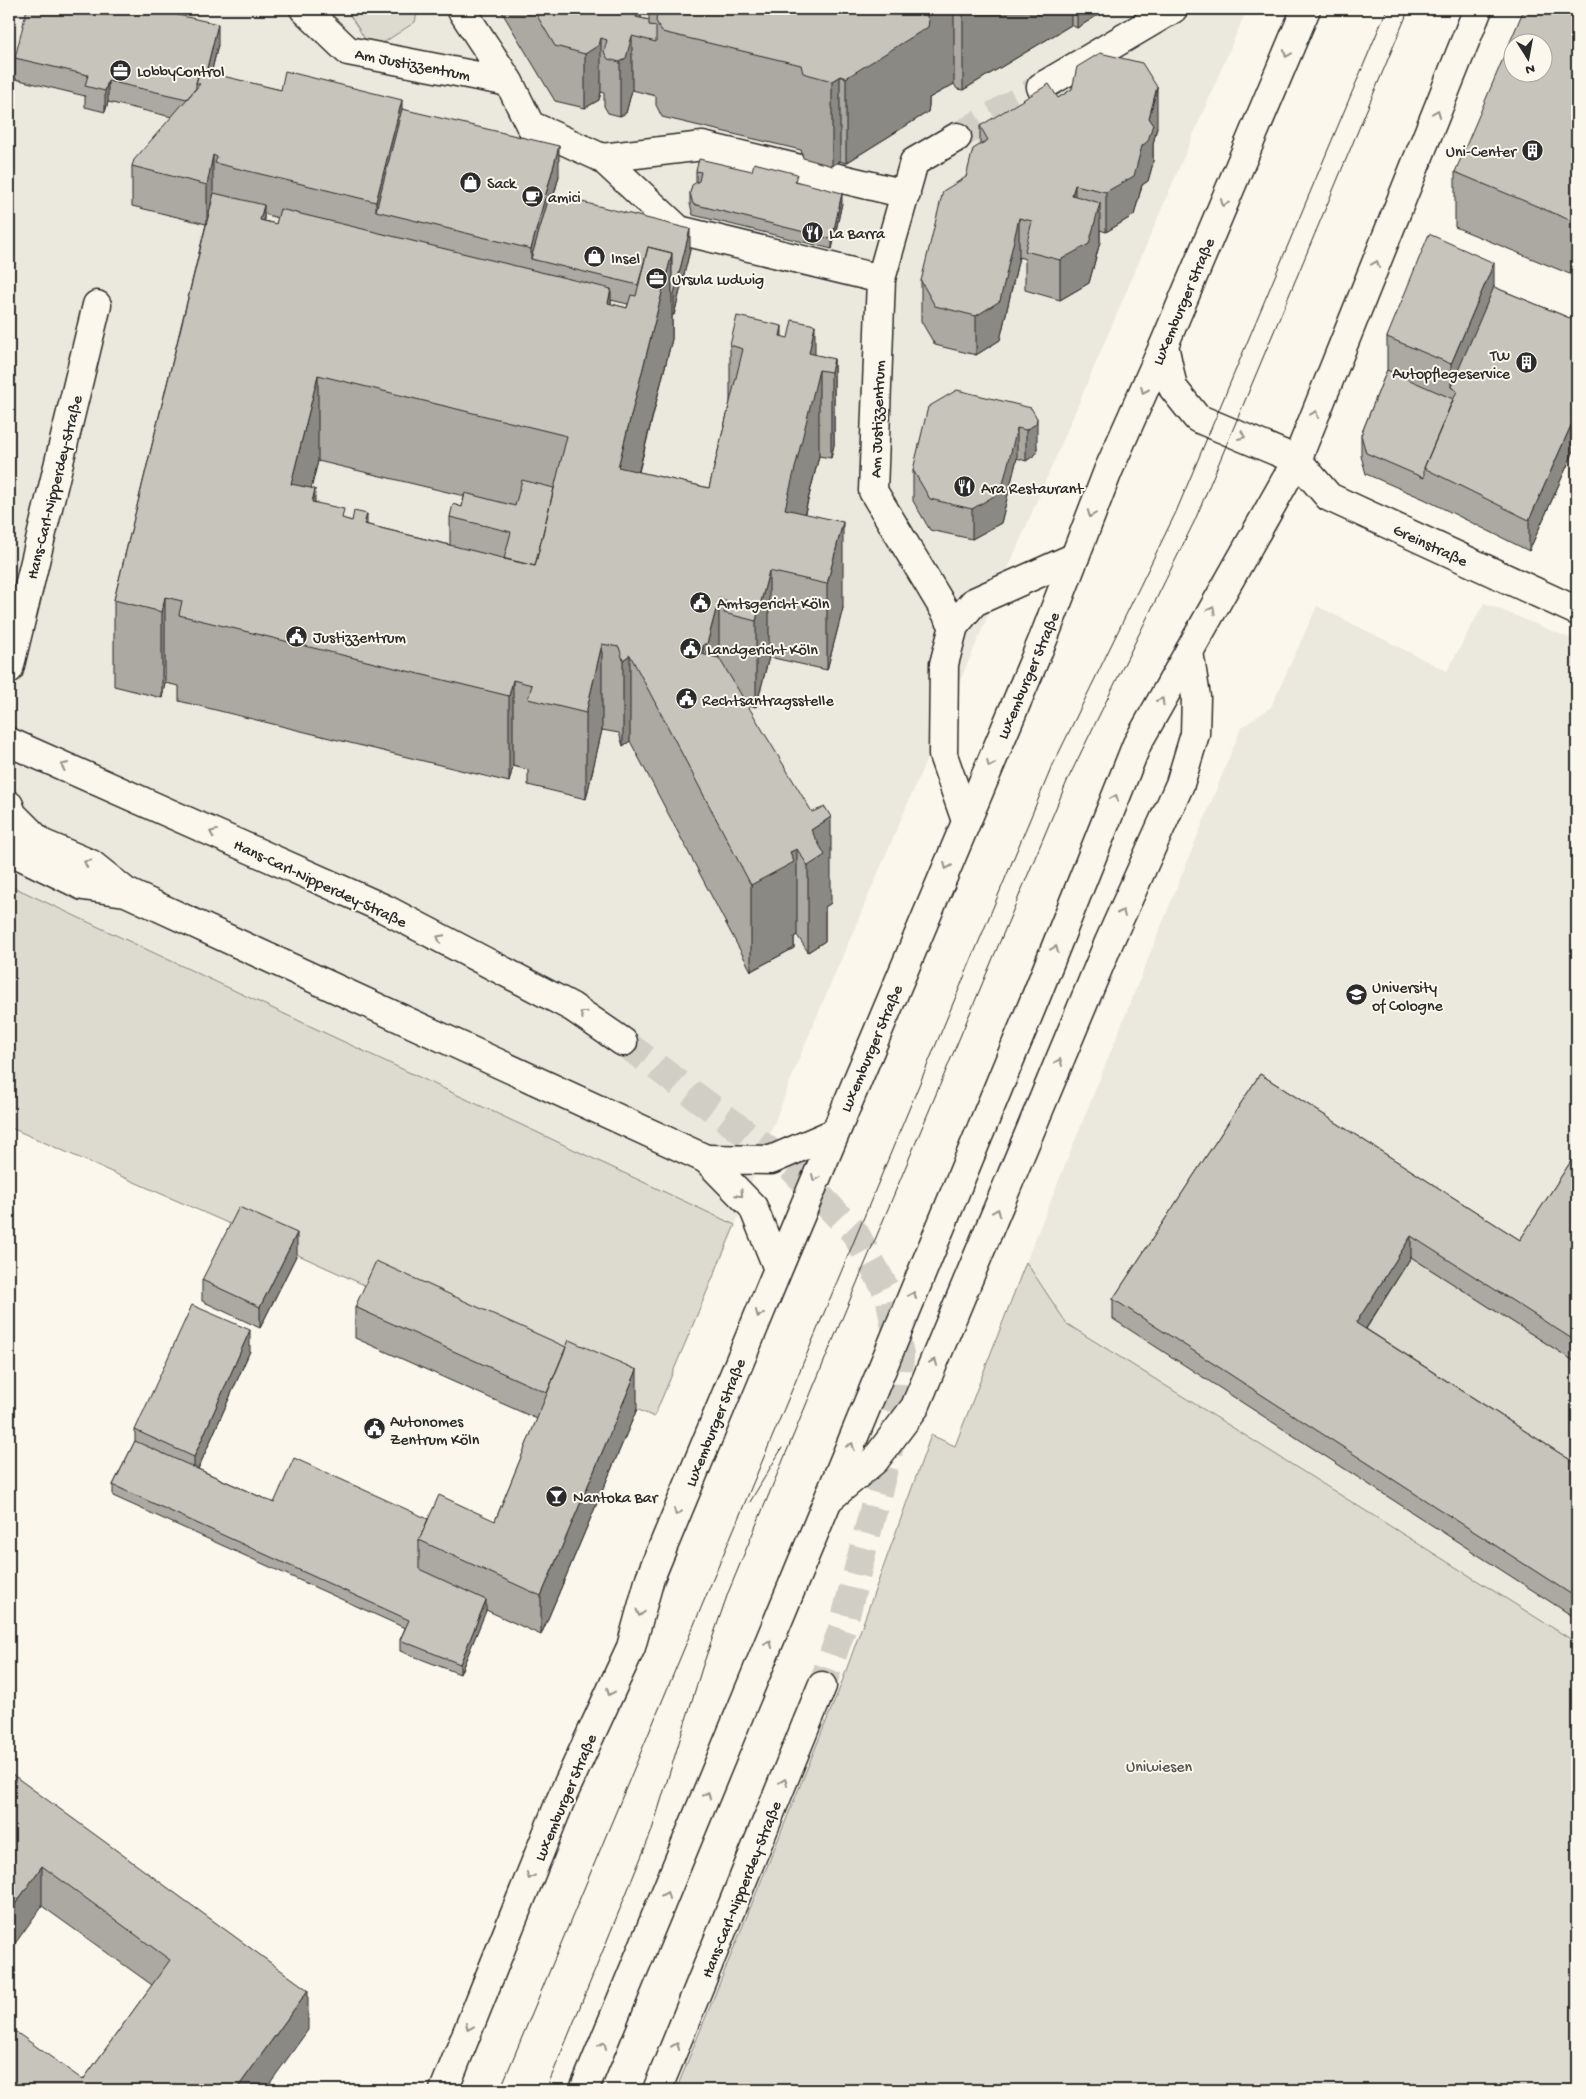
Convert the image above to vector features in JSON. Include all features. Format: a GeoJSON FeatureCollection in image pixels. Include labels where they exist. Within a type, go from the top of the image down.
{"type":"FeatureCollection","features":[{"type":"Feature","properties":{"kind":"main road","name":"Am Justizzentrum"},"geometry":{"type":"LineString","coordinates":[[304,9],[348,51],[509,82]]}},
{"type":"Feature","properties":{"kind":"main road","name":"Am Justizzentrum"},"geometry":{"type":"LineString","coordinates":[[461,9],[509,82],[530,125],[602,158],[680,230],[881,279]]}},
{"type":"Feature","properties":{"kind":"main road"},"geometry":{"type":"LineString","coordinates":[[1041,87],[1173,9]]}},
{"type":"Feature","properties":{"kind":"main road","name":"Luxemburger Straße"},"geometry":{"type":"LineString","coordinates":[[444,2090],[561,1799],[631,1648],[650,1578],[834,1133],[966,821],[1075,557],[1108,471],[1164,345],[1306,9]]}},
{"type":"Feature","properties":{"kind":"main road"},"geometry":{"type":"LineString","coordinates":[[584,2090],[830,1498],[1037,994],[1137,744],[1297,460],[1478,9]]}},
{"type":"Feature","properties":{"kind":"main road","name":"Am Justizzentrum"},"geometry":{"type":"LineString","coordinates":[[954,626],[873,491],[881,279],[914,162],[957,137]]}},
{"type":"Feature","properties":{"kind":"main road"},"geometry":{"type":"LineString","coordinates":[[602,158],[703,146],[906,194]]}},
{"type":"Feature","properties":{"kind":"main road","name":"Hans-Carl-Nipperdey-Straße"},"geometry":{"type":"LineString","coordinates":[[9,670],[97,305]]}},
{"type":"Feature","properties":{"kind":"main road"},"geometry":{"type":"LineString","coordinates":[[1164,345],[1173,388],[1197,418],[1297,460]]}},
{"type":"Feature","properties":{"kind":"main road","name":"Greinstraße"},"geometry":{"type":"LineString","coordinates":[[1297,460],[1329,497],[1577,611]]}},
{"type":"Feature","properties":{"kind":"main road"},"geometry":{"type":"LineString","coordinates":[[966,821],[943,755],[944,664],[954,626],[974,602],[1075,557]]}},
{"type":"Feature","properties":{"kind":"main road"},"geometry":{"type":"LineString","coordinates":[[830,1498],[875,1460],[915,1407],[1109,942],[1180,784],[1195,734],[1196,698],[1189,652]]}},
{"type":"Feature","properties":{"kind":"main road","name":"Hans-Carl-Nipperdey-Straße"},"geometry":{"type":"LineString","coordinates":[[9,742],[385,909],[572,1007],[623,1042]]}},
{"type":"Feature","properties":{"kind":"main road"},"geometry":{"type":"LineString","coordinates":[[10,810],[41,843],[91,864],[126,892],[706,1159],[753,1207],[778,1269]]}},
{"type":"Feature","properties":{"kind":"main road"},"geometry":{"type":"LineString","coordinates":[[9,850],[83,886],[126,892]]}},
{"type":"Feature","properties":{"kind":"main road"},"geometry":{"type":"LineString","coordinates":[[706,1159],[771,1160],[834,1133]]}},
{"type":"Feature","properties":{"kind":"main road","name":"Hans-Carl-Nipperdey-Straße"},"geometry":{"type":"LineString","coordinates":[[657,2090],[822,1686]]}},
{"type":"Feature","properties":{"kind":"shaded area"},"geometry":{"type":"Polygon","coordinates":[[[9,9],[326,9],[364,20],[367,9],[1247,9],[800,1056],[735,1225],[9,885],[9,9]]]}},
{"type":"Feature","properties":{"kind":"shaded area","name":"University of Cologne"},"geometry":{"type":"Polygon","coordinates":[[[1484,603],[1577,641],[1577,1643],[1067,1324],[1026,1262],[1241,728],[1271,707],[1317,606],[1447,671],[1484,603]]]}},
{"type":"Feature","properties":{"kind":"green space"},"geometry":{"type":"Polygon","coordinates":[[[346,9],[418,9],[415,22],[383,43],[365,39],[346,9]]]}},
{"type":"Feature","properties":{"kind":"green space"},"geometry":{"type":"Polygon","coordinates":[[[9,885],[735,1225],[654,1417],[239,1228],[9,1127],[9,885]]]}},
{"type":"Feature","properties":{"kind":"green space"},"geometry":{"type":"Polygon","coordinates":[[[1411,1257],[1577,1363],[1577,1480],[1356,1344],[1411,1257]]]}},
{"type":"Feature","properties":{"kind":"green space","name":"Uniwiesen"},"geometry":{"type":"Polygon","coordinates":[[[1026,1262],[1067,1324],[1577,1643],[1577,2090],[676,2090],[839,1690],[931,1435],[955,1446],[1026,1262]]]}},
{"type":"Feature","properties":{"kind":"building"},"geometry":{"type":"Polygon","coordinates":[[[27,9],[151,9],[218,24],[206,72],[202,71],[201,74],[199,73],[196,88],[187,99],[108,81],[105,91],[85,86],[88,75],[15,58],[27,9]]]}},
{"type":"Feature","properties":{"kind":"building"},"geometry":{"type":"Polygon","coordinates":[[[533,9],[638,9],[636,17],[649,20],[649,25],[656,26],[656,42],[632,36],[626,58],[620,62],[608,59],[604,52],[607,40],[601,38],[599,45],[585,54],[555,46],[533,9]]]}},
{"type":"Feature","properties":{"kind":"building"},"geometry":{"type":"Polygon","coordinates":[[[658,9],[936,9],[926,15],[929,20],[928,27],[846,78],[840,76],[832,81],[803,73],[801,65],[662,32],[656,21],[658,9]]]}},
{"type":"Feature","properties":{"kind":"building","name":"Uni-Center"},"geometry":{"type":"Polygon","coordinates":[[[1524,9],[1577,9],[1577,223],[1455,172],[1504,56],[1504,82],[1554,82],[1554,32],[1514,32],[1524,9]]]}},
{"type":"Feature","properties":{"kind":"building"},"geometry":{"type":"Polygon","coordinates":[[[1100,53],[1142,63],[1157,87],[1149,118],[1153,124],[1148,141],[1142,146],[1134,176],[1106,192],[1075,185],[1072,195],[1100,203],[1089,244],[1060,260],[1025,251],[1032,221],[1019,218],[1000,301],[976,316],[935,306],[921,281],[943,191],[966,177],[973,149],[988,140],[980,126],[1049,84],[1058,98],[1072,89],[1077,67],[1100,53]]]}},
{"type":"Feature","properties":{"kind":"building"},"geometry":{"type":"Polygon","coordinates":[[[202,71],[281,90],[285,71],[402,100],[376,202],[215,163],[217,157],[213,155],[207,185],[132,166],[134,160],[200,84],[196,83],[199,73],[201,74],[202,71]]]}},
{"type":"Feature","properties":{"kind":"building"},"geometry":{"type":"Polygon","coordinates":[[[402,109],[559,146],[531,249],[376,211],[402,109]]]}},
{"type":"Feature","properties":{"kind":"building"},"geometry":{"type":"Polygon","coordinates":[[[699,159],[752,171],[754,163],[797,174],[795,181],[842,193],[832,239],[693,204],[690,193],[692,185],[699,181],[701,172],[696,171],[699,159]]]}},
{"type":"Feature","properties":{"kind":"building"},"geometry":{"type":"Polygon","coordinates":[[[214,193],[264,205],[260,220],[276,224],[280,209],[611,289],[608,303],[627,308],[631,295],[636,296],[648,247],[672,253],[618,467],[709,488],[743,349],[730,345],[737,316],[782,326],[780,336],[788,338],[792,320],[815,325],[809,353],[834,359],[831,372],[819,370],[785,509],[843,522],[827,584],[769,571],[756,621],[724,613],[726,600],[719,598],[707,644],[704,644],[701,654],[719,658],[812,812],[825,807],[831,817],[811,830],[825,855],[808,866],[797,849],[790,852],[794,862],[751,885],[630,655],[623,660],[619,647],[602,644],[586,713],[528,699],[532,685],[513,680],[509,696],[179,615],[182,601],[165,597],[162,612],[114,600],[214,193]],[[318,375],[291,484],[315,489],[312,502],[344,509],[342,518],[352,521],[354,511],[367,514],[364,524],[535,566],[567,436],[318,375]]]}},
{"type":"Feature","properties":{"kind":"building"},"geometry":{"type":"Polygon","coordinates":[[[550,194],[690,229],[674,294],[672,294],[672,253],[648,247],[638,285],[531,259],[550,194]]]}},
{"type":"Feature","properties":{"kind":"building"},"geometry":{"type":"Polygon","coordinates":[[[1429,234],[1494,263],[1451,364],[1387,337],[1429,234]]]}},
{"type":"Feature","properties":{"kind":"building"},"geometry":{"type":"Polygon","coordinates":[[[1494,287],[1577,321],[1577,412],[1529,520],[1424,468],[1457,391],[1451,387],[1494,287]]]}},
{"type":"Feature","properties":{"kind":"building"},"geometry":{"type":"Polygon","coordinates":[[[1387,370],[1453,399],[1424,468],[1424,478],[1366,453],[1361,435],[1387,370]]]}},
{"type":"Feature","properties":{"kind":"building"},"geometry":{"type":"Polygon","coordinates":[[[957,390],[1031,408],[1037,418],[1036,424],[1026,430],[1017,428],[1001,492],[972,509],[930,499],[913,470],[928,407],[957,390]]]}},
{"type":"Feature","properties":{"kind":"building"},"geometry":{"type":"Polygon","coordinates":[[[522,480],[554,488],[535,566],[504,559],[511,532],[450,517],[453,504],[462,507],[465,493],[515,506],[522,480]]]}},
{"type":"Feature","properties":{"kind":"building"},"geometry":{"type":"Polygon","coordinates":[[[1260,1074],[1520,1240],[1577,1152],[1577,1342],[1411,1236],[1356,1323],[1575,1463],[1577,1459],[1577,1598],[1113,1299],[1260,1074]]]}},
{"type":"Feature","properties":{"kind":"building"},"geometry":{"type":"Polygon","coordinates":[[[239,1207],[297,1233],[260,1307],[202,1280],[239,1207]]]}},
{"type":"Feature","properties":{"kind":"building"},"geometry":{"type":"Polygon","coordinates":[[[376,1261],[566,1347],[547,1393],[355,1307],[376,1261]]]}},
{"type":"Feature","properties":{"kind":"building"},"geometry":{"type":"Polygon","coordinates":[[[192,1305],[250,1330],[194,1457],[135,1430],[192,1305]]]}},
{"type":"Feature","properties":{"kind":"building"},"geometry":{"type":"Polygon","coordinates":[[[569,1340],[637,1370],[541,1596],[419,1540],[439,1495],[495,1521],[569,1340]]]}},
{"type":"Feature","properties":{"kind":"building"},"geometry":{"type":"Polygon","coordinates":[[[135,1441],[274,1503],[294,1458],[428,1519],[419,1540],[419,1569],[486,1600],[460,1664],[400,1640],[409,1620],[113,1485],[135,1441]]]}},
{"type":"Feature","properties":{"kind":"building"},"geometry":{"type":"Polygon","coordinates":[[[9,1772],[308,1990],[236,2090],[9,2090],[9,2027],[83,2080],[170,1960],[42,1866],[9,1913],[9,1772]]]}},
{"type":"Feature","properties":{"kind":"tunnel"},"geometry":{"type":"LineString","coordinates":[[957,137],[1041,87]]}},
{"type":"Feature","properties":{"kind":"tunnel"},"geometry":{"type":"LineString","coordinates":[[623,1042],[791,1167],[855,1233],[889,1295],[900,1355],[897,1419],[843,1626],[822,1686]]}},
{"type":"Feature","properties":{"kind":"tram line"},"geometry":{"type":"LineString","coordinates":[[500,2090],[1050,771],[1176,512],[1387,9]]}},
{"type":"Feature","properties":{"kind":"tram line"},"geometry":{"type":"LineString","coordinates":[[546,2090],[651,1833],[702,1668],[728,1593],[813,1388],[1068,779],[1195,520],[1409,9]]}},
{"type":"Feature","properties":{"kind":"tram line"},"geometry":{"type":"LineString","coordinates":[[750,1502],[782,1448]]}},
{"type":"Feature","properties":{"kind":"place","name":"LobbyControl"},"geometry":{"type":"Point","coordinates":[121,70]}},
{"type":"Feature","properties":{"kind":"place","name":"Uni-Center"},"geometry":{"type":"Point","coordinates":[1532,150]}},
{"type":"Feature","properties":{"kind":"place","name":"Sack"},"geometry":{"type":"Point","coordinates":[471,182]}},
{"type":"Feature","properties":{"kind":"place","name":"amici"},"geometry":{"type":"Point","coordinates":[532,196]}},
{"type":"Feature","properties":{"kind":"place","name":"La Barra"},"geometry":{"type":"Point","coordinates":[813,232]}},
{"type":"Feature","properties":{"kind":"place","name":"Insel"},"geometry":{"type":"Point","coordinates":[595,257]}},
{"type":"Feature","properties":{"kind":"place","name":"Ursula Ludwig"},"geometry":{"type":"Point","coordinates":[656,278]}},
{"type":"Feature","properties":{"kind":"place","name":"TW Autopflegeservice"},"geometry":{"type":"Point","coordinates":[1526,363]}},
{"type":"Feature","properties":{"kind":"place","name":"Ara Restaurant"},"geometry":{"type":"Point","coordinates":[965,487]}},
{"type":"Feature","properties":{"kind":"place","name":"Amtsgericht Köln"},"geometry":{"type":"Point","coordinates":[701,602]}},
{"type":"Feature","properties":{"kind":"place","name":"Justizzentrum"},"geometry":{"type":"Point","coordinates":[297,636]}},
{"type":"Feature","properties":{"kind":"place","name":"Landgericht Köln"},"geometry":{"type":"Point","coordinates":[691,648]}},
{"type":"Feature","properties":{"kind":"place","name":"Rechtsantragsstelle"},"geometry":{"type":"Point","coordinates":[686,699]}},
{"type":"Feature","properties":{"kind":"place","name":"University of Cologne"},"geometry":{"type":"Point","coordinates":[1356,995]}},
{"type":"Feature","properties":{"kind":"place","name":"Autonomes Zentrum Köln"},"geometry":{"type":"Point","coordinates":[374,1429]}},
{"type":"Feature","properties":{"kind":"place","name":"Nantoka Bar"},"geometry":{"type":"Point","coordinates":[557,1496]}}]}
